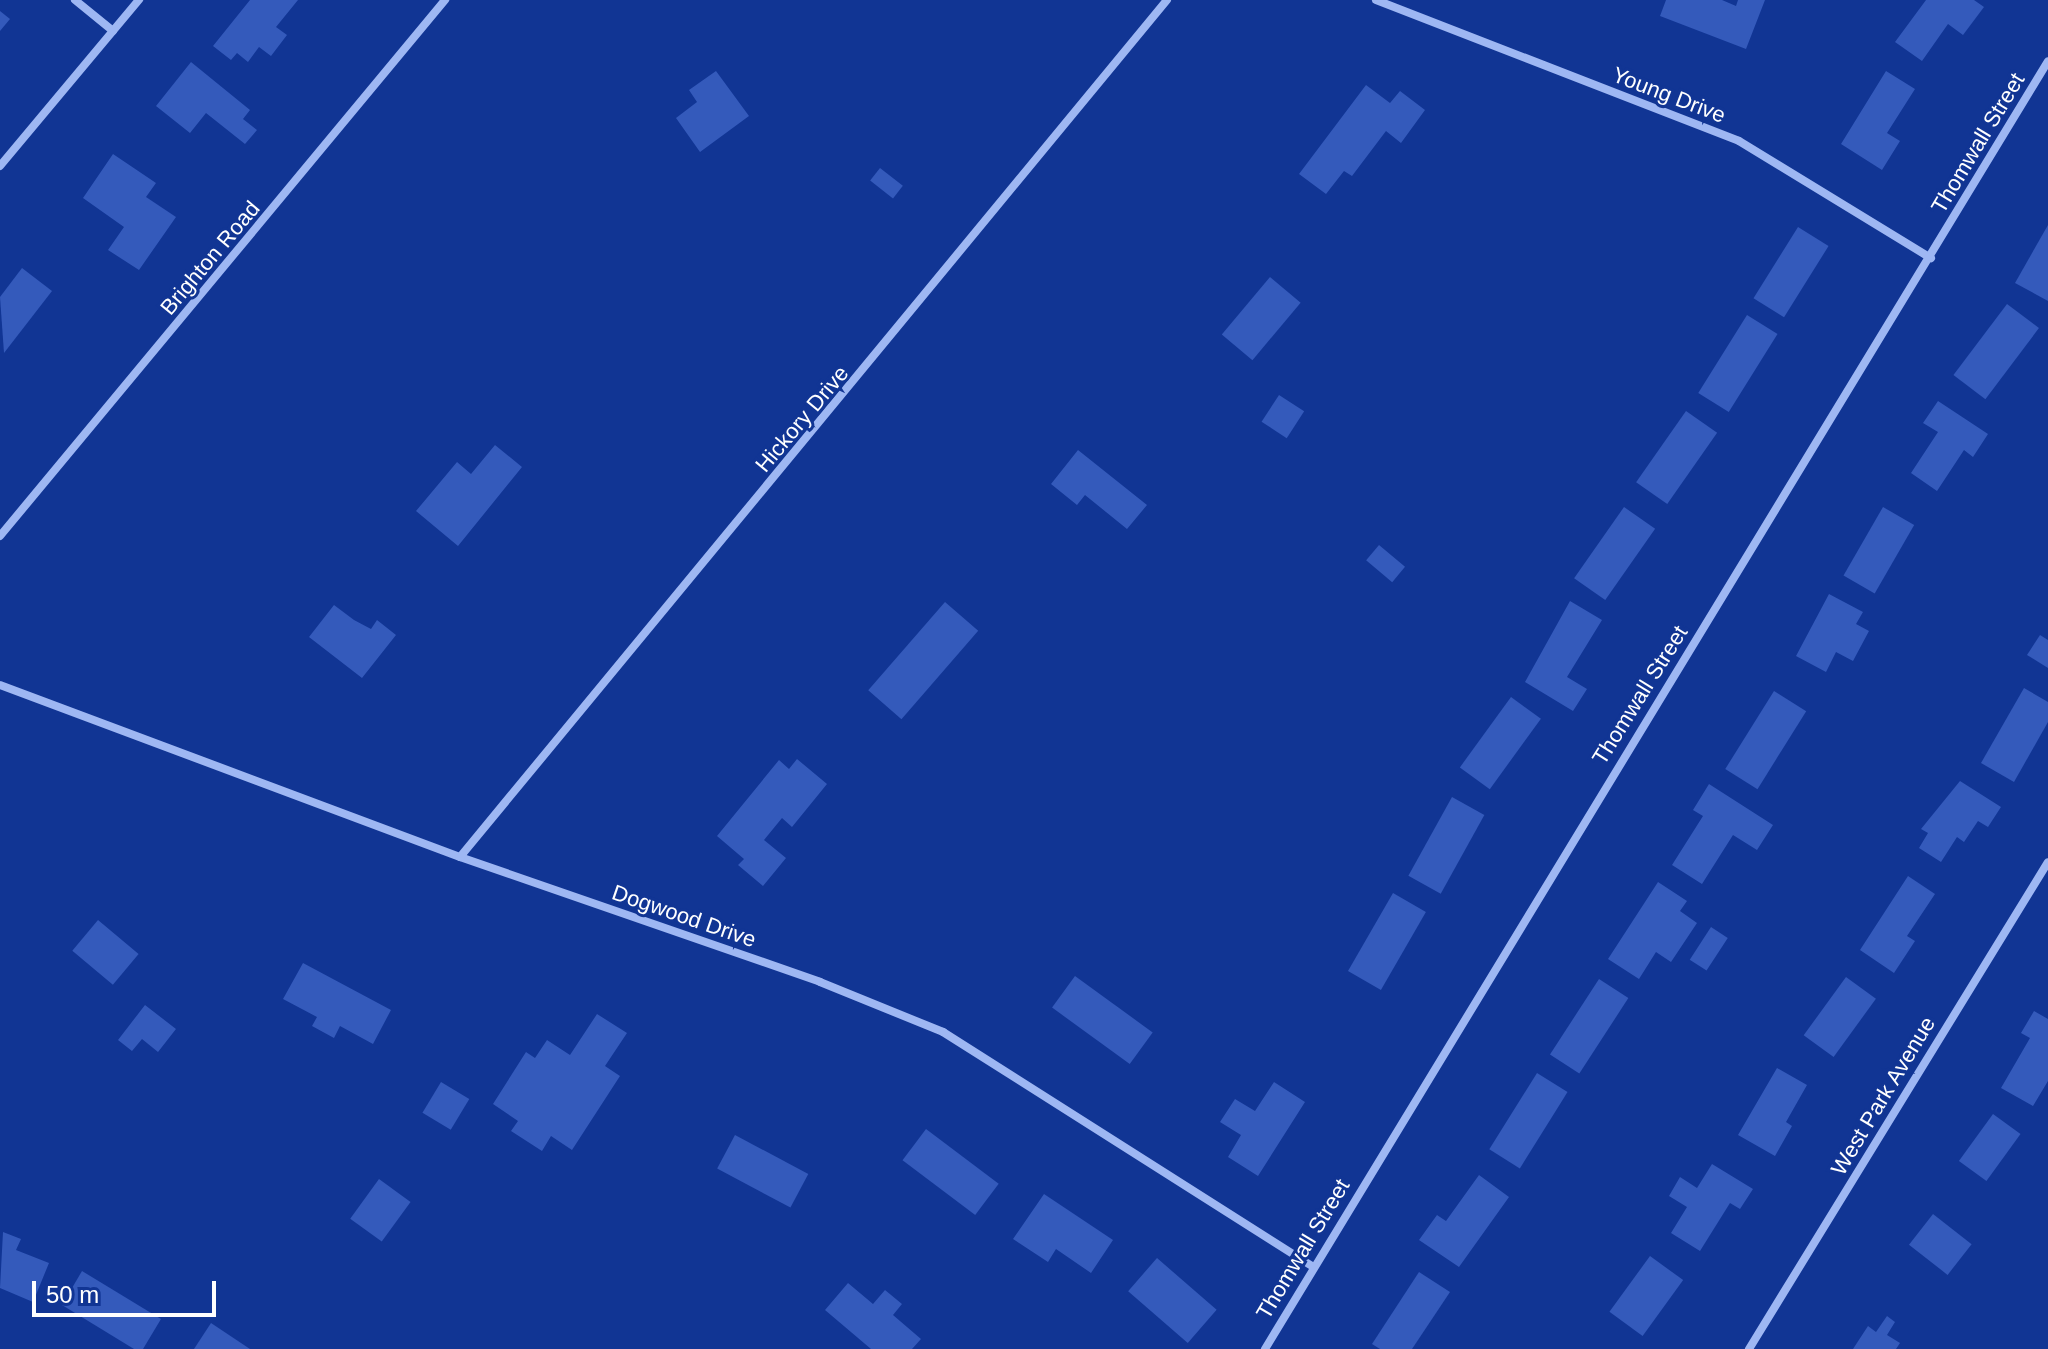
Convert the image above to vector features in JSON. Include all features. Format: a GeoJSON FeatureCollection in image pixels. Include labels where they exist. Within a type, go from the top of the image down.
{"type":"FeatureCollection","features":[{"type":"Feature","properties":{"kind":"street"},"geometry":{"type":"LineString","coordinates":[[75,0],[113,31]]}},
{"type":"Feature","properties":{"kind":"street"},"geometry":{"type":"LineString","coordinates":[[0,166],[139,0]]}},
{"type":"Feature","properties":{"kind":"street","name":"Brighton Road"},"geometry":{"type":"LineString","coordinates":[[0,536],[445,0]]}},
{"type":"Feature","properties":{"kind":"street","name":"Hickory Drive"},"geometry":{"type":"LineString","coordinates":[[460,857],[1167,0]]}},
{"type":"Feature","properties":{"kind":"street","name":"Young Drive"},"geometry":{"type":"LineString","coordinates":[[1376,0],[1739,141],[1931,258]]}},
{"type":"Feature","properties":{"kind":"street","name":"Thomwall Street"},"geometry":{"type":"LineString","coordinates":[[1265,1349],[2048,61]]}},
{"type":"Feature","properties":{"kind":"street","name":"Dogwood Drive"},"geometry":{"type":"LineString","coordinates":[[0,685],[460,857],[820,982],[943,1032],[1314,1267]]}},
{"type":"Feature","properties":{"kind":"street","name":"West Park Avenue"},"geometry":{"type":"LineString","coordinates":[[1749,1349],[2048,862]]}},
{"type":"Feature","properties":{"kind":"building"},"geometry":{"type":"Polygon","coordinates":[[[250,0],[298,0],[276,27],[287,35],[271,56],[259,47],[248,62],[237,53],[231,60],[213,46],[250,0]]]}},
{"type":"Feature","properties":{"kind":"building"},"geometry":{"type":"Polygon","coordinates":[[[1666,0],[1722,0],[1736,6],[1738,0],[1765,0],[1746,49],[1660,16],[1666,0]]]}},
{"type":"Feature","properties":{"kind":"building"},"geometry":{"type":"Polygon","coordinates":[[[1926,0],[1974,0],[1984,7],[1963,35],[1948,24],[1922,61],[1895,42],[1926,0]]]}},
{"type":"Feature","properties":{"kind":"building"},"geometry":{"type":"Polygon","coordinates":[[[0,11],[10,19],[0,31],[0,11]]]}},
{"type":"Feature","properties":{"kind":"building"},"geometry":{"type":"Polygon","coordinates":[[[191,62],[250,110],[243,119],[257,130],[245,144],[206,113],[190,133],[156,106],[191,62]]]}},
{"type":"Feature","properties":{"kind":"building"},"geometry":{"type":"Polygon","coordinates":[[[716,71],[749,116],[700,152],[676,118],[697,102],[689,90],[716,71]]]}},
{"type":"Feature","properties":{"kind":"building"},"geometry":{"type":"Polygon","coordinates":[[[1886,71],[1915,89],[1887,133],[1900,141],[1882,170],[1841,144],[1886,71]]]}},
{"type":"Feature","properties":{"kind":"building"},"geometry":{"type":"Polygon","coordinates":[[[1366,85],[1390,103],[1400,91],[1425,110],[1401,143],[1386,131],[1352,176],[1344,171],[1326,194],[1299,174],[1366,85]]]}},
{"type":"Feature","properties":{"kind":"building"},"geometry":{"type":"Polygon","coordinates":[[[113,154],[156,183],[146,197],[176,217],[139,270],[108,250],[124,227],[83,198],[113,154]]]}},
{"type":"Feature","properties":{"kind":"building"},"geometry":{"type":"Polygon","coordinates":[[[880,168],[903,186],[893,198],[870,181],[880,168]]]}},
{"type":"Feature","properties":{"kind":"building"},"geometry":{"type":"Polygon","coordinates":[[[2048,225],[2048,301],[2015,283],[2048,225]]]}},
{"type":"Feature","properties":{"kind":"building"},"geometry":{"type":"Polygon","coordinates":[[[1798,227],[1829,246],[1784,317],[1753,298],[1798,227]]]}},
{"type":"Feature","properties":{"kind":"building"},"geometry":{"type":"Polygon","coordinates":[[[22,268],[52,291],[4,353],[0,297],[22,268]]]}},
{"type":"Feature","properties":{"kind":"building"},"geometry":{"type":"Polygon","coordinates":[[[1270,277],[1301,303],[1252,360],[1222,334],[1270,277]]]}},
{"type":"Feature","properties":{"kind":"building"},"geometry":{"type":"Polygon","coordinates":[[[2007,304],[2039,328],[1985,399],[1953,375],[2007,304]]]}},
{"type":"Feature","properties":{"kind":"building"},"geometry":{"type":"Polygon","coordinates":[[[1747,315],[1778,334],[1729,412],[1698,393],[1747,315]]]}},
{"type":"Feature","properties":{"kind":"building"},"geometry":{"type":"Polygon","coordinates":[[[1279,395],[1304,411],[1287,438],[1262,422],[1279,395]]]}},
{"type":"Feature","properties":{"kind":"building"},"geometry":{"type":"Polygon","coordinates":[[[1938,401],[1988,434],[1973,457],[1964,450],[1937,491],[1911,473],[1938,432],[1923,423],[1938,401]]]}},
{"type":"Feature","properties":{"kind":"building"},"geometry":{"type":"Polygon","coordinates":[[[1686,411],[1717,433],[1667,504],[1636,482],[1686,411]]]}},
{"type":"Feature","properties":{"kind":"building"},"geometry":{"type":"Polygon","coordinates":[[[495,445],[522,467],[458,546],[416,511],[457,462],[471,474],[495,445]]]}},
{"type":"Feature","properties":{"kind":"building"},"geometry":{"type":"Polygon","coordinates":[[[1078,450],[1147,505],[1127,529],[1085,495],[1077,505],[1051,484],[1078,450]]]}},
{"type":"Feature","properties":{"kind":"building"},"geometry":{"type":"Polygon","coordinates":[[[1624,507],[1655,529],[1605,600],[1574,578],[1624,507]]]}},
{"type":"Feature","properties":{"kind":"building"},"geometry":{"type":"Polygon","coordinates":[[[1883,507],[1914,525],[1875,593],[1844,575],[1883,507]]]}},
{"type":"Feature","properties":{"kind":"building"},"geometry":{"type":"Polygon","coordinates":[[[1379,545],[1405,567],[1392,582],[1366,560],[1379,545]]]}},
{"type":"Feature","properties":{"kind":"building"},"geometry":{"type":"Polygon","coordinates":[[[1829,594],[1863,612],[1856,624],[1869,631],[1853,661],[1836,652],[1826,672],[1796,656],[1829,594]]]}},
{"type":"Feature","properties":{"kind":"building"},"geometry":{"type":"Polygon","coordinates":[[[1570,601],[1602,620],[1567,677],[1587,689],[1573,711],[1525,682],[1570,601]]]}},
{"type":"Feature","properties":{"kind":"building"},"geometry":{"type":"Polygon","coordinates":[[[945,602],[978,631],[901,719],[868,690],[945,602]]]}},
{"type":"Feature","properties":{"kind":"building"},"geometry":{"type":"Polygon","coordinates":[[[334,605],[371,629],[377,620],[396,635],[362,678],[309,637],[334,605]]]}},
{"type":"Feature","properties":{"kind":"building"},"geometry":{"type":"Polygon","coordinates":[[[2040,635],[2048,640],[2048,668],[2027,655],[2040,635]]]}},
{"type":"Feature","properties":{"kind":"building"},"geometry":{"type":"Polygon","coordinates":[[[2024,688],[2048,702],[2048,722],[2014,782],[1981,763],[2024,688]]]}},
{"type":"Feature","properties":{"kind":"building"},"geometry":{"type":"Polygon","coordinates":[[[1774,691],[1806,711],[1757,789],[1725,769],[1774,691]]]}},
{"type":"Feature","properties":{"kind":"building"},"geometry":{"type":"Polygon","coordinates":[[[1511,697],[1541,719],[1490,789],[1460,767],[1511,697]]]}},
{"type":"Feature","properties":{"kind":"building"},"geometry":{"type":"Polygon","coordinates":[[[797,759],[827,784],[792,827],[782,818],[764,840],[786,858],[763,886],[738,865],[744,859],[717,836],[779,760],[789,769],[797,759]]]}},
{"type":"Feature","properties":{"kind":"building"},"geometry":{"type":"Polygon","coordinates":[[[1960,781],[2001,807],[1988,827],[1978,821],[1964,842],[1957,837],[1941,862],[1919,848],[1928,833],[1921,829],[1960,781]]]}},
{"type":"Feature","properties":{"kind":"building"},"geometry":{"type":"Polygon","coordinates":[[[1709,784],[1773,825],[1757,850],[1733,835],[1702,884],[1672,865],[1703,816],[1693,810],[1709,784]]]}},
{"type":"Feature","properties":{"kind":"building"},"geometry":{"type":"Polygon","coordinates":[[[1452,797],[1484,815],[1441,894],[1408,876],[1452,797]]]}},
{"type":"Feature","properties":{"kind":"building"},"geometry":{"type":"Polygon","coordinates":[[[1908,876],[1935,894],[1907,936],[1915,941],[1894,973],[1860,950],[1908,876]]]}},
{"type":"Feature","properties":{"kind":"building"},"geometry":{"type":"Polygon","coordinates":[[[1658,882],[1687,901],[1680,911],[1697,923],[1671,962],[1656,952],[1639,979],[1608,959],[1658,882]]]}},
{"type":"Feature","properties":{"kind":"building"},"geometry":{"type":"Polygon","coordinates":[[[1393,893],[1426,912],[1381,990],[1348,971],[1393,893]]]}},
{"type":"Feature","properties":{"kind":"building"},"geometry":{"type":"Polygon","coordinates":[[[98,920],[139,954],[113,985],[72,951],[98,920]]]}},
{"type":"Feature","properties":{"kind":"building"},"geometry":{"type":"Polygon","coordinates":[[[1711,927],[1728,938],[1707,971],[1690,960],[1711,927]]]}},
{"type":"Feature","properties":{"kind":"building"},"geometry":{"type":"Polygon","coordinates":[[[303,963],[391,1010],[373,1044],[340,1026],[334,1038],[312,1026],[317,1017],[283,999],[303,963]]]}},
{"type":"Feature","properties":{"kind":"building"},"geometry":{"type":"Polygon","coordinates":[[[1075,976],[1153,1032],[1130,1064],[1052,1008],[1075,976]]]}},
{"type":"Feature","properties":{"kind":"building"},"geometry":{"type":"Polygon","coordinates":[[[1846,977],[1876,999],[1834,1057],[1804,1035],[1846,977]]]}},
{"type":"Feature","properties":{"kind":"building"},"geometry":{"type":"Polygon","coordinates":[[[1599,979],[1628,998],[1579,1074],[1550,1054],[1599,979]]]}},
{"type":"Feature","properties":{"kind":"building"},"geometry":{"type":"Polygon","coordinates":[[[145,1005],[176,1029],[158,1052],[142,1039],[132,1051],[118,1040],[145,1005]]]}},
{"type":"Feature","properties":{"kind":"building"},"geometry":{"type":"Polygon","coordinates":[[[2034,1011],[2048,1019],[2048,1081],[2033,1106],[2001,1088],[2030,1038],[2021,1033],[2034,1011]]]}},
{"type":"Feature","properties":{"kind":"building"},"geometry":{"type":"Polygon","coordinates":[[[597,1014],[627,1033],[605,1066],[620,1076],[572,1150],[551,1136],[542,1151],[511,1131],[518,1121],[493,1104],[526,1052],[535,1058],[547,1040],[570,1055],[597,1014]]]}},
{"type":"Feature","properties":{"kind":"building"},"geometry":{"type":"Polygon","coordinates":[[[1777,1068],[1807,1085],[1786,1122],[1792,1126],[1775,1156],[1738,1135],[1777,1068]]]}},
{"type":"Feature","properties":{"kind":"building"},"geometry":{"type":"Polygon","coordinates":[[[1537,1073],[1568,1092],[1520,1168],[1489,1149],[1537,1073]]]}},
{"type":"Feature","properties":{"kind":"building"},"geometry":{"type":"Polygon","coordinates":[[[441,1082],[469,1099],[451,1130],[422,1113],[441,1082]]]}},
{"type":"Feature","properties":{"kind":"building"},"geometry":{"type":"Polygon","coordinates":[[[1274,1082],[1305,1102],[1258,1176],[1228,1157],[1241,1135],[1220,1122],[1235,1099],[1255,1111],[1274,1082]]]}},
{"type":"Feature","properties":{"kind":"building"},"geometry":{"type":"Polygon","coordinates":[[[1993,1114],[2021,1134],[1986,1181],[1959,1161],[1993,1114]]]}},
{"type":"Feature","properties":{"kind":"building"},"geometry":{"type":"Polygon","coordinates":[[[926,1129],[999,1184],[975,1215],[903,1160],[926,1129]]]}},
{"type":"Feature","properties":{"kind":"building"},"geometry":{"type":"Polygon","coordinates":[[[735,1135],[808,1174],[790,1208],[717,1169],[735,1135]]]}},
{"type":"Feature","properties":{"kind":"building"},"geometry":{"type":"Polygon","coordinates":[[[1712,1164],[1753,1189],[1740,1209],[1730,1203],[1700,1251],[1671,1233],[1687,1207],[1669,1196],[1680,1177],[1697,1188],[1712,1164]]]}},
{"type":"Feature","properties":{"kind":"building"},"geometry":{"type":"Polygon","coordinates":[[[1479,1175],[1509,1197],[1459,1267],[1419,1240],[1437,1215],[1446,1221],[1479,1175]]]}},
{"type":"Feature","properties":{"kind":"building"},"geometry":{"type":"Polygon","coordinates":[[[379,1179],[411,1202],[382,1242],[350,1219],[379,1179]]]}},
{"type":"Feature","properties":{"kind":"building"},"geometry":{"type":"Polygon","coordinates":[[[1044,1194],[1113,1240],[1091,1273],[1056,1249],[1048,1262],[1013,1239],[1044,1194]]]}},
{"type":"Feature","properties":{"kind":"building"},"geometry":{"type":"Polygon","coordinates":[[[1933,1214],[1972,1244],[1948,1275],[1909,1245],[1933,1214]]]}},
{"type":"Feature","properties":{"kind":"building"},"geometry":{"type":"Polygon","coordinates":[[[3,1232],[21,1239],[16,1250],[49,1263],[33,1302],[0,1288],[3,1232]]]}},
{"type":"Feature","properties":{"kind":"building"},"geometry":{"type":"Polygon","coordinates":[[[1650,1256],[1683,1280],[1643,1336],[1609,1312],[1650,1256]]]}},
{"type":"Feature","properties":{"kind":"building"},"geometry":{"type":"Polygon","coordinates":[[[1157,1258],[1217,1310],[1188,1343],[1128,1291],[1157,1258]]]}},
{"type":"Feature","properties":{"kind":"building"},"geometry":{"type":"Polygon","coordinates":[[[82,1271],[161,1319],[143,1349],[134,1349],[62,1305],[82,1271]]]}},
{"type":"Feature","properties":{"kind":"building"},"geometry":{"type":"Polygon","coordinates":[[[1419,1272],[1450,1292],[1412,1349],[1380,1349],[1372,1344],[1419,1272]]]}},
{"type":"Feature","properties":{"kind":"building"},"geometry":{"type":"Polygon","coordinates":[[[848,1283],[873,1304],[885,1290],[902,1304],[893,1315],[921,1339],[912,1349],[871,1349],[825,1310],[848,1283]]]}},
{"type":"Feature","properties":{"kind":"building"},"geometry":{"type":"Polygon","coordinates":[[[1887,1316],[1895,1322],[1887,1335],[1900,1343],[1896,1349],[1853,1349],[1868,1326],[1876,1332],[1887,1316]]]}},
{"type":"Feature","properties":{"kind":"building"},"geometry":{"type":"Polygon","coordinates":[[[211,1323],[250,1349],[194,1349],[211,1323]]]}}]}
